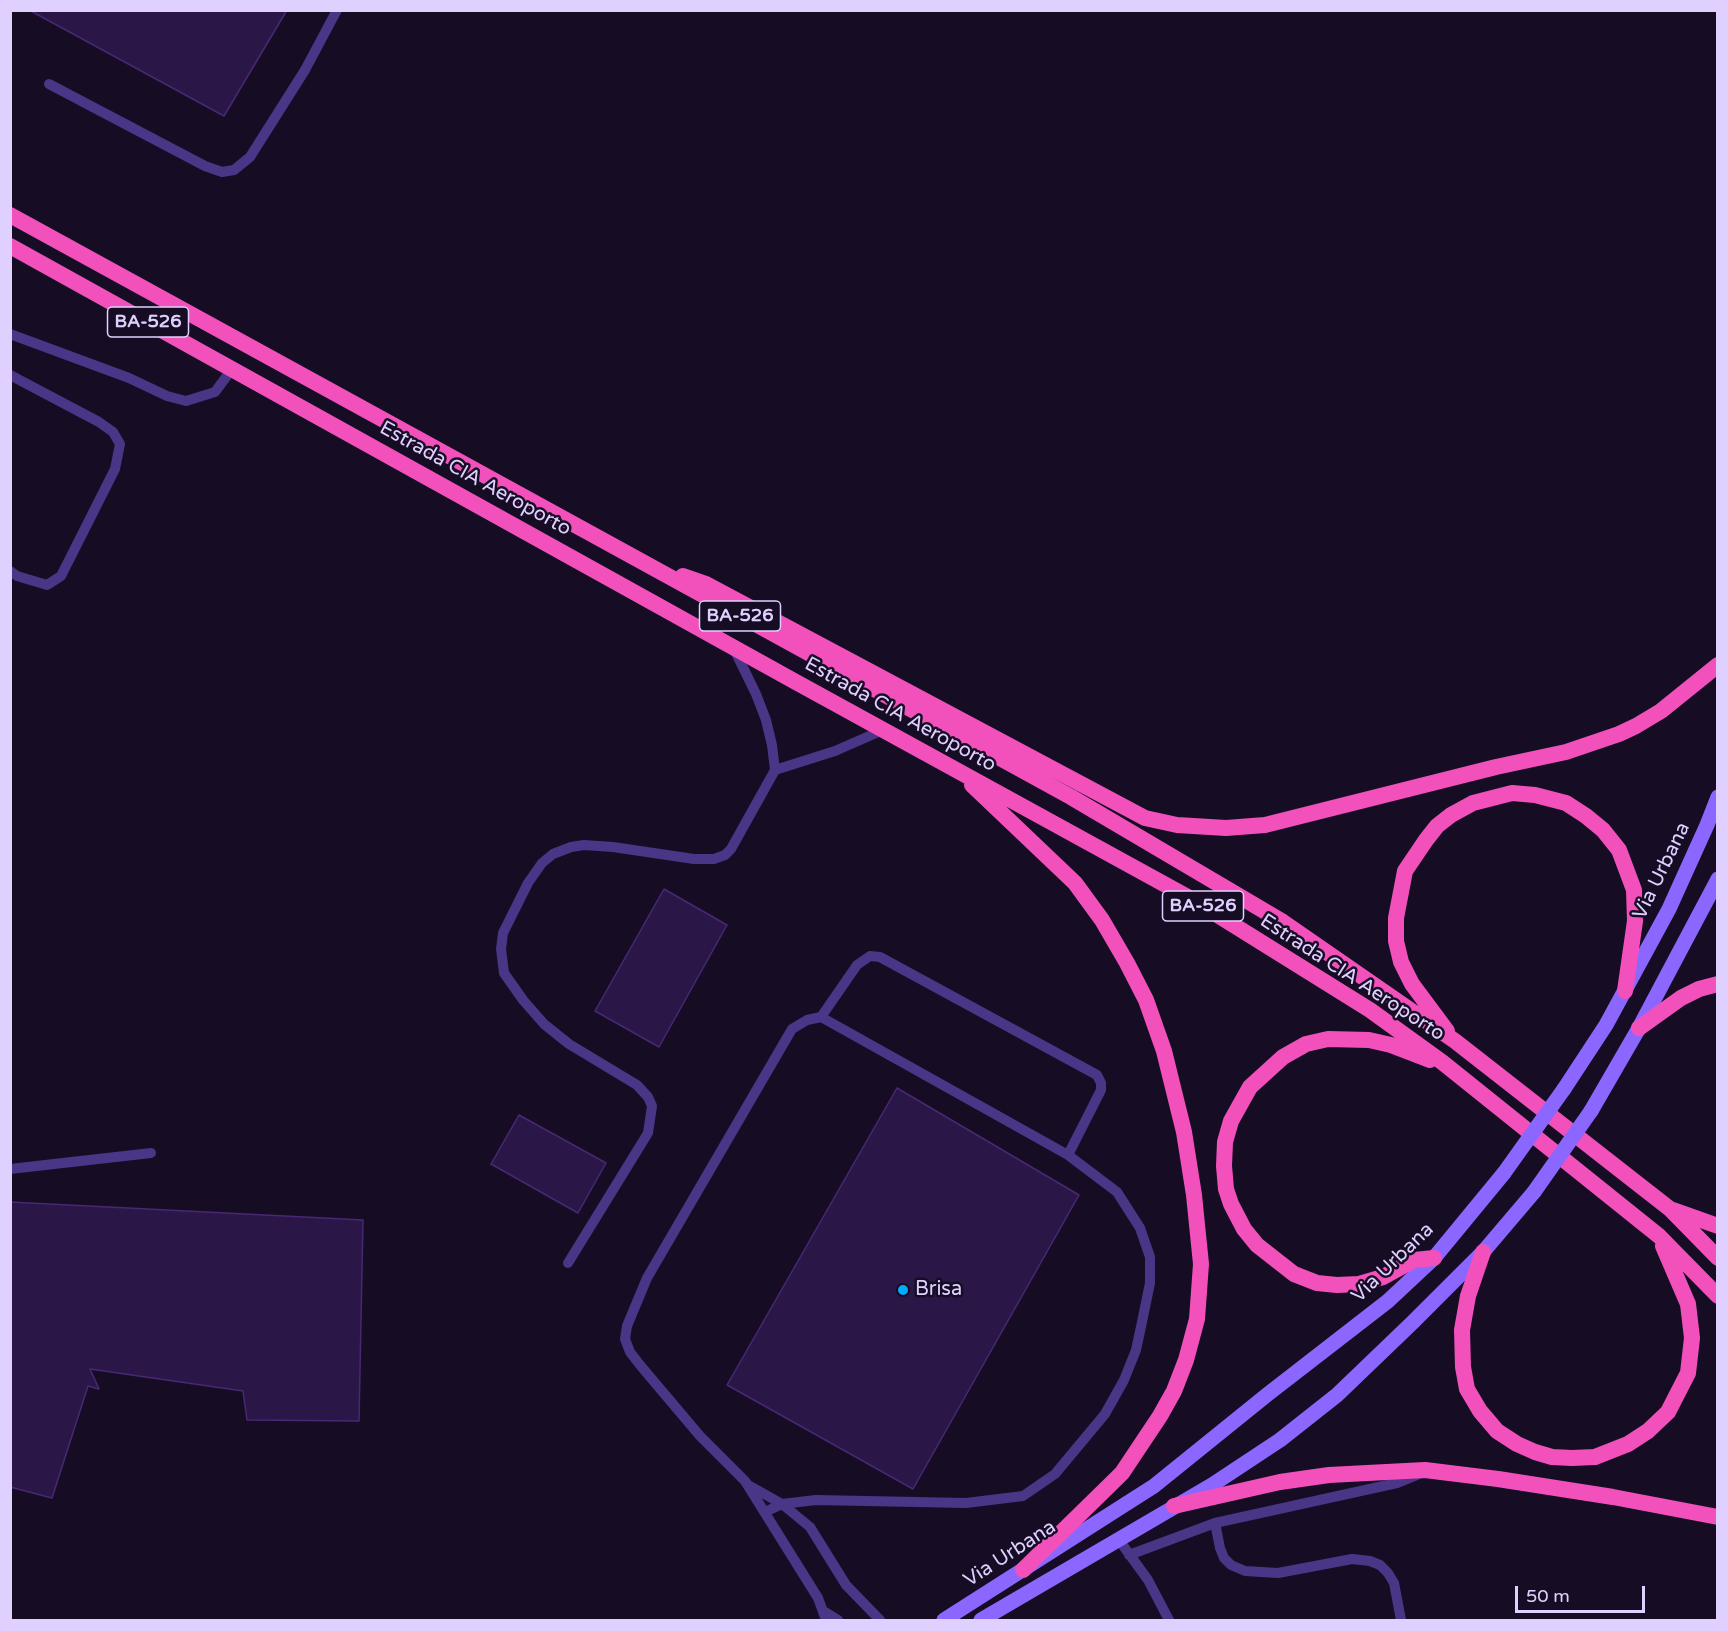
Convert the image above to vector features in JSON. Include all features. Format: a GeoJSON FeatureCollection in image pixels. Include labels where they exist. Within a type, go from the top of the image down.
{"type":"FeatureCollection","features":[{"type":"Feature","properties":{"kind":"highway","name":"Estrada CIA Aeroporto"},"geometry":{"type":"LineString","coordinates":[[10,215],[1071,797],[1283,922],[1455,1041],[1670,1209],[1718,1258]]}},
{"type":"Feature","properties":{"kind":"highway","name":"Estrada CIA Aeroporto"},"geometry":{"type":"LineString","coordinates":[[10,246],[1195,901],[1370,1010],[1442,1062],[1659,1236],[1718,1296]]}},
{"type":"Feature","properties":{"kind":"highway"},"geometry":{"type":"LineString","coordinates":[[638,560],[706,584],[1145,818],[1177,825],[1226,828],[1265,825],[1450,778],[1566,752],[1602,741],[1636,726],[1660,711],[1718,665]]}},
{"type":"Feature","properties":{"kind":"highway"},"geometry":{"type":"LineString","coordinates":[[954,768],[1075,883],[1102,920],[1146,1000],[1164,1051],[1184,1132],[1194,1195],[1201,1264],[1197,1319],[1186,1360],[1174,1391],[1160,1416],[1122,1473],[1023,1570]]}},
{"type":"Feature","properties":{"kind":"highway"},"geometry":{"type":"LineString","coordinates":[[1455,1041],[1412,984],[1401,962],[1396,941],[1396,918],[1405,872],[1413,857],[1437,826],[1473,803],[1512,794],[1535,795],[1566,803],[1604,830],[1619,850],[1634,891],[1635,921],[1625,990]]}},
{"type":"Feature","properties":{"kind":"highway"},"geometry":{"type":"LineString","coordinates":[[1639,1028],[1681,998],[1699,989],[1718,984]]}},
{"type":"Feature","properties":{"kind":"highway"},"geometry":{"type":"LineString","coordinates":[[1434,1258],[1414,1260],[1383,1277],[1359,1284],[1337,1286],[1317,1283],[1294,1274],[1257,1245],[1244,1228],[1228,1197],[1224,1166],[1225,1142],[1231,1121],[1250,1087],[1283,1057],[1306,1044],[1328,1039],[1370,1040],[1442,1062]]}},
{"type":"Feature","properties":{"kind":"highway"},"geometry":{"type":"LineString","coordinates":[[1670,1209],[1718,1226]]}},
{"type":"Feature","properties":{"kind":"highway"},"geometry":{"type":"LineString","coordinates":[[1483,1252],[1468,1296],[1462,1330],[1463,1367],[1467,1389],[1480,1411],[1497,1431],[1517,1444],[1552,1457],[1595,1457],[1628,1444],[1648,1431],[1668,1412],[1688,1373],[1692,1338],[1688,1304],[1659,1236]]}},
{"type":"Feature","properties":{"kind":"highway"},"geometry":{"type":"LineString","coordinates":[[1174,1506],[1280,1482],[1329,1475],[1425,1470],[1613,1497],[1718,1517]]}},
{"type":"Feature","properties":{"kind":"main road","name":"Via Urbana"},"geometry":{"type":"LineString","coordinates":[[944,1620],[1154,1486],[1388,1301],[1434,1258],[1504,1173],[1564,1089],[1605,1025],[1669,909],[1718,797]]}},
{"type":"Feature","properties":{"kind":"main road","name":"Via Urbana"},"geometry":{"type":"LineString","coordinates":[[981,1620],[1212,1485],[1280,1440],[1337,1395],[1483,1252],[1534,1192],[1591,1111],[1639,1028],[1718,879]]}},
{"type":"Feature","properties":{"kind":"lane"},"geometry":{"type":"LineString","coordinates":[[50,84],[205,166],[222,172],[234,170],[250,157],[305,70],[338,10]]}},
{"type":"Feature","properties":{"kind":"lane"},"geometry":{"type":"LineString","coordinates":[[10,334],[129,378],[167,396],[186,401],[215,392],[232,369]]}},
{"type":"Feature","properties":{"kind":"lane"},"geometry":{"type":"LineString","coordinates":[[10,375],[99,422],[112,432],[120,444],[115,470],[61,576],[47,585],[17,576],[10,571]]}},
{"type":"Feature","properties":{"kind":"lane"},"geometry":{"type":"LineString","coordinates":[[568,1263],[648,1133],[652,1106],[648,1097],[637,1085],[569,1044],[544,1024],[523,1000],[504,973],[501,949],[503,933],[528,883],[542,863],[554,854],[571,847],[584,845],[613,847],[694,859],[714,859],[725,855],[731,849],[775,770],[766,720],[732,646]]}},
{"type":"Feature","properties":{"kind":"lane"},"geometry":{"type":"LineString","coordinates":[[775,770],[835,751],[883,730]]}},
{"type":"Feature","properties":{"kind":"lane"},"geometry":{"type":"LineString","coordinates":[[821,1017],[857,965],[870,956],[880,957],[1019,1031],[1097,1075],[1101,1083],[1101,1090],[1068,1155]]}},
{"type":"Feature","properties":{"kind":"lane"},"geometry":{"type":"LineString","coordinates":[[765,1512],[782,1504],[816,1500],[966,1503],[1023,1496],[1055,1474],[1105,1414],[1124,1380],[1136,1350],[1150,1283],[1150,1257],[1140,1228],[1118,1192],[1068,1155],[821,1017],[807,1020],[792,1029],[647,1278],[625,1339],[630,1352],[700,1436],[747,1484],[825,1616],[838,1620]]}},
{"type":"Feature","properties":{"kind":"lane"},"geometry":{"type":"LineString","coordinates":[[10,1169],[152,1153]]}},
{"type":"Feature","properties":{"kind":"lane"},"geometry":{"type":"LineString","coordinates":[[1129,1555],[1215,1523],[1397,1483],[1425,1470]]}},
{"type":"Feature","properties":{"kind":"lane"},"geometry":{"type":"LineString","coordinates":[[747,1484],[782,1504],[810,1527],[846,1585],[880,1620]]}},
{"type":"Feature","properties":{"kind":"lane"},"geometry":{"type":"LineString","coordinates":[[1215,1523],[1224,1558],[1231,1565],[1245,1570],[1278,1573],[1352,1560],[1370,1561],[1380,1565],[1394,1582],[1401,1620]]}},
{"type":"Feature","properties":{"kind":"lane"},"geometry":{"type":"LineString","coordinates":[[1119,1540],[1148,1580],[1169,1620]]}},
{"type":"Feature","properties":{"kind":"building"},"geometry":{"type":"Polygon","coordinates":[[[29,10],[287,10],[224,116],[29,10]]]}},
{"type":"Feature","properties":{"kind":"building"},"geometry":{"type":"Polygon","coordinates":[[[664,889],[727,925],[659,1047],[595,1011],[664,889]]]}},
{"type":"Feature","properties":{"kind":"building","name":"Brisa"},"geometry":{"type":"Polygon","coordinates":[[[897,1088],[1079,1195],[913,1489],[727,1385],[897,1088]]]}},
{"type":"Feature","properties":{"kind":"building"},"geometry":{"type":"Polygon","coordinates":[[[519,1115],[606,1163],[578,1213],[491,1164],[519,1115]]]}},
{"type":"Feature","properties":{"kind":"building"},"geometry":{"type":"Polygon","coordinates":[[[10,1202],[363,1220],[359,1421],[247,1420],[243,1391],[90,1369],[99,1389],[88,1386],[52,1498],[10,1487],[10,1202]]]}},
{"type":"Feature","properties":{"kind":"place","name":"Brisa"},"geometry":{"type":"Point","coordinates":[903,1290]}}]}
